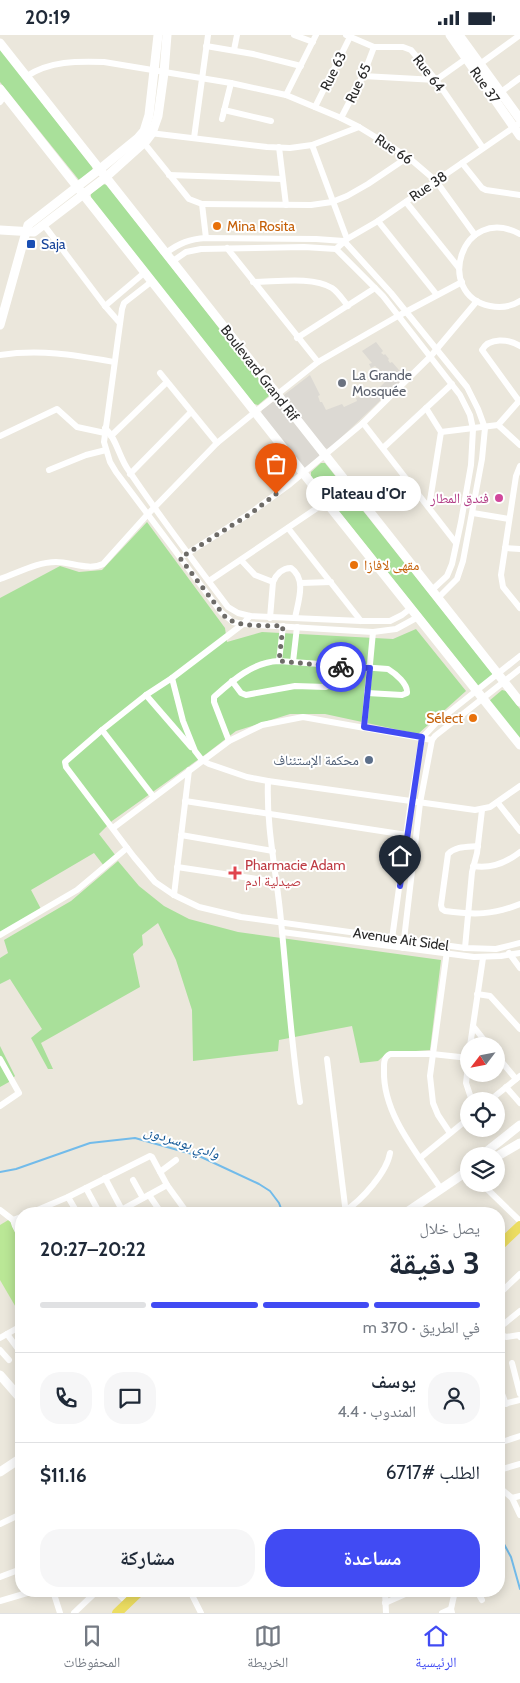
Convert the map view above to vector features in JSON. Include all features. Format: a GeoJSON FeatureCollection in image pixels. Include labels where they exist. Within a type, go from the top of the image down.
{"type":"FeatureCollection","features":[{"type":"Feature","properties":{"kind":"main road"},"geometry":{"type":"LineString","coordinates":[[505,1240],[520,1226]]}},
{"type":"Feature","properties":{"kind":"main road"},"geometry":{"type":"LineString","coordinates":[[117,1613],[134,1597]]}},
{"type":"Feature","properties":{"kind":"street"},"geometry":{"type":"LineString","coordinates":[[158,35],[159,72]]}},
{"type":"Feature","properties":{"kind":"street"},"geometry":{"type":"LineString","coordinates":[[0,325],[28,225],[78,187],[103,173],[144,143],[148,132],[149,115],[167,35]]}},
{"type":"Feature","properties":{"kind":"street"},"geometry":{"type":"LineString","coordinates":[[194,138],[208,35]]}},
{"type":"Feature","properties":{"kind":"street"},"geometry":{"type":"LineString","coordinates":[[234,50],[236,35]]}},
{"type":"Feature","properties":{"kind":"street"},"geometry":{"type":"LineString","coordinates":[[294,35],[313,43]]}},
{"type":"Feature","properties":{"kind":"street"},"geometry":{"type":"LineString","coordinates":[[286,95],[316,35]]}},
{"type":"Feature","properties":{"kind":"street","name":"Rue 37"},"geometry":{"type":"LineString","coordinates":[[450,35],[517,125],[520,136]]}},
{"type":"Feature","properties":{"kind":"street","name":"Rue 37"},"geometry":{"type":"LineString","coordinates":[[459,35],[520,119]]}},
{"type":"Feature","properties":{"kind":"street"},"geometry":{"type":"LineString","coordinates":[[480,64],[511,37],[520,35]]}},
{"type":"Feature","properties":{"kind":"street","name":"Rue 64"},"geometry":{"type":"LineString","coordinates":[[349,36],[374,47],[408,48],[413,51],[436,80],[483,148]]}},
{"type":"Feature","properties":{"kind":"street","name":"Rue 63"},"geometry":{"type":"LineString","coordinates":[[315,107],[349,36]]}},
{"type":"Feature","properties":{"kind":"street","name":"Boulevard Grand Rif"},"geometry":{"type":"LineString","coordinates":[[0,43],[520,702]]}},
{"type":"Feature","properties":{"kind":"street"},"geometry":{"type":"LineString","coordinates":[[206,46],[234,50],[301,66]]}},
{"type":"Feature","properties":{"kind":"street","name":"Rue 65"},"geometry":{"type":"LineString","coordinates":[[341,119],[363,76],[374,47]]}},
{"type":"Feature","properties":{"kind":"street"},"geometry":{"type":"LineString","coordinates":[[363,76],[436,80],[467,59]]}},
{"type":"Feature","properties":{"kind":"street","name":"Rue 66"},"geometry":{"type":"LineString","coordinates":[[26,76],[56,63],[104,62],[231,83],[286,95],[359,127],[408,157],[436,181],[475,235]]}},
{"type":"Feature","properties":{"kind":"street"},"geometry":{"type":"LineString","coordinates":[[501,92],[520,79]]}},
{"type":"Feature","properties":{"kind":"street"},"geometry":{"type":"LineString","coordinates":[[222,119],[231,83]]}},
{"type":"Feature","properties":{"kind":"street","name":"Boulevard Grand Rif"},"geometry":{"type":"LineString","coordinates":[[2,96],[78,187],[151,282],[520,745]]}},
{"type":"Feature","properties":{"kind":"street"},"geometry":{"type":"LineString","coordinates":[[224,110],[271,121]]}},
{"type":"Feature","properties":{"kind":"street","name":"Rue 38"},"geometry":{"type":"LineString","coordinates":[[336,249],[346,240],[378,221],[517,125]]}},
{"type":"Feature","properties":{"kind":"street"},"geometry":{"type":"LineString","coordinates":[[0,230],[34,232],[84,195],[138,138],[148,132],[279,147],[312,145],[359,127]]}},
{"type":"Feature","properties":{"kind":"street"},"geometry":{"type":"LineString","coordinates":[[144,143],[189,199],[202,204],[311,205],[332,202],[347,197],[408,157]]}},
{"type":"Feature","properties":{"kind":"street"},"geometry":{"type":"LineString","coordinates":[[312,145],[346,240],[437,349],[466,387],[478,409],[485,428],[473,513],[460,571],[453,583],[436,594]]}},
{"type":"Feature","properties":{"kind":"street"},"geometry":{"type":"LineString","coordinates":[[279,147],[286,205]]}},
{"type":"Feature","properties":{"kind":"street"},"geometry":{"type":"LineString","coordinates":[[462,163],[482,188],[520,195]]}},
{"type":"Feature","properties":{"kind":"street"},"geometry":{"type":"LineString","coordinates":[[168,175],[282,179]]}},
{"type":"Feature","properties":{"kind":"street"},"geometry":{"type":"LineString","coordinates":[[406,202],[459,268]]}},
{"type":"Feature","properties":{"kind":"street"},"geometry":{"type":"LineString","coordinates":[[202,204],[206,238]]}},
{"type":"Feature","properties":{"kind":"street"},"geometry":{"type":"LineString","coordinates":[[378,221],[437,295]]}},
{"type":"Feature","properties":{"kind":"street"},"geometry":{"type":"LineString","coordinates":[[44,225],[119,322]]}},
{"type":"Feature","properties":{"kind":"street"},"geometry":{"type":"LineString","coordinates":[[520,234],[511,229],[499,227],[486,229],[475,235],[463,249],[459,268],[462,282],[477,301],[496,307],[506,307],[520,301]]}},
{"type":"Feature","properties":{"kind":"street"},"geometry":{"type":"LineString","coordinates":[[166,253],[188,240],[206,238],[346,240]]}},
{"type":"Feature","properties":{"kind":"street"},"geometry":{"type":"LineString","coordinates":[[173,261],[192,250],[304,247],[336,249],[375,288],[452,384],[465,403],[473,429],[471,465],[456,543],[447,575],[436,594]]}},
{"type":"Feature","properties":{"kind":"street"},"geometry":{"type":"LineString","coordinates":[[227,248],[318,362]]}},
{"type":"Feature","properties":{"kind":"street"},"geometry":{"type":"LineString","coordinates":[[105,306],[144,273]]}},
{"type":"Feature","properties":{"kind":"street"},"geometry":{"type":"LineString","coordinates":[[151,282],[124,303],[119,322],[104,442],[110,461],[147,515],[226,618],[232,622],[243,624],[374,631],[396,629],[418,617]]}},
{"type":"Feature","properties":{"kind":"street"},"geometry":{"type":"LineString","coordinates":[[254,282],[315,282],[332,289],[348,306]]}},
{"type":"Feature","properties":{"kind":"street"},"geometry":{"type":"LineString","coordinates":[[0,579],[43,564],[57,562],[99,566],[107,560],[147,515],[217,443],[318,362],[462,282]]}},
{"type":"Feature","properties":{"kind":"street"},"geometry":{"type":"LineString","coordinates":[[297,338],[375,288]]}},
{"type":"Feature","properties":{"kind":"street"},"geometry":{"type":"LineString","coordinates":[[180,558],[250,514],[363,423],[430,357],[477,301]]}},
{"type":"Feature","properties":{"kind":"street"},"geometry":{"type":"LineString","coordinates":[[441,433],[498,425],[519,400],[482,350],[487,343],[491,342],[510,341],[520,346]]}},
{"type":"Feature","properties":{"kind":"street"},"geometry":{"type":"LineString","coordinates":[[0,355],[42,352],[71,354],[114,362]]}},
{"type":"Feature","properties":{"kind":"street"},"geometry":{"type":"LineString","coordinates":[[160,373],[217,443]]}},
{"type":"Feature","properties":{"kind":"street"},"geometry":{"type":"LineString","coordinates":[[104,442],[167,382]]}},
{"type":"Feature","properties":{"kind":"street"},"geometry":{"type":"LineString","coordinates":[[383,448],[452,384]]}},
{"type":"Feature","properties":{"kind":"street"},"geometry":{"type":"LineString","coordinates":[[426,408],[441,433],[429,507]]}},
{"type":"Feature","properties":{"kind":"street"},"geometry":{"type":"LineString","coordinates":[[0,436],[57,409],[77,427],[105,431],[112,435],[123,463],[154,508],[228,607],[238,613],[250,616],[390,621],[411,608]]}},
{"type":"Feature","properties":{"kind":"street"},"geometry":{"type":"LineString","coordinates":[[130,474],[191,412]]}},
{"type":"Feature","properties":{"kind":"street"},"geometry":{"type":"LineString","coordinates":[[363,423],[456,543]]}},
{"type":"Feature","properties":{"kind":"street"},"geometry":{"type":"LineString","coordinates":[[498,425],[520,445]]}},
{"type":"Feature","properties":{"kind":"street"},"geometry":{"type":"LineString","coordinates":[[49,471],[86,455],[106,450]]}},
{"type":"Feature","properties":{"kind":"street"},"geometry":{"type":"LineString","coordinates":[[520,466],[517,491],[509,519],[501,575],[507,593],[520,608]]}},
{"type":"Feature","properties":{"kind":"street"},"geometry":{"type":"LineString","coordinates":[[209,581],[326,502]]}},
{"type":"Feature","properties":{"kind":"street"},"geometry":{"type":"LineString","coordinates":[[473,513],[509,519]]}},
{"type":"Feature","properties":{"kind":"street"},"geometry":{"type":"LineString","coordinates":[[288,528],[361,621]]}},
{"type":"Feature","properties":{"kind":"street"},"geometry":{"type":"LineString","coordinates":[[504,548],[520,549]]}},
{"type":"Feature","properties":{"kind":"street"},"geometry":{"type":"LineString","coordinates":[[241,560],[255,575],[273,582]]}},
{"type":"Feature","properties":{"kind":"street"},"geometry":{"type":"LineString","coordinates":[[267,625],[270,616],[273,582],[278,573],[287,568],[296,573],[300,583],[295,618]]}},
{"type":"Feature","properties":{"kind":"street"},"geometry":{"type":"LineString","coordinates":[[300,583],[331,582]]}},
{"type":"Feature","properties":{"kind":"street"},"geometry":{"type":"LineString","coordinates":[[153,796],[102,730],[146,695],[172,678],[243,624],[250,616]]}},
{"type":"Feature","properties":{"kind":"street"},"geometry":{"type":"LineString","coordinates":[[279,661],[283,626]]}},
{"type":"Feature","properties":{"kind":"street"},"geometry":{"type":"LineString","coordinates":[[293,662],[297,627]]}},
{"type":"Feature","properties":{"kind":"street"},"geometry":{"type":"LineString","coordinates":[[364,727],[374,631]]}},
{"type":"Feature","properties":{"kind":"street"},"geometry":{"type":"LineString","coordinates":[[403,948],[420,803],[432,740],[434,736],[480,695],[498,673],[520,657]]}},
{"type":"Feature","properties":{"kind":"street"},"geometry":{"type":"LineString","coordinates":[[229,741],[214,699],[232,681],[257,665],[269,661],[279,661],[388,669],[394,673],[408,690],[407,693],[402,695],[367,693]]}},
{"type":"Feature","properties":{"kind":"street"},"geometry":{"type":"LineString","coordinates":[[232,681],[246,695],[295,686],[326,687],[332,681],[330,666]]}},
{"type":"Feature","properties":{"kind":"street"},"geometry":{"type":"LineString","coordinates":[[391,947],[406,835],[422,737],[430,728],[520,669]]}},
{"type":"Feature","properties":{"kind":"street"},"geometry":{"type":"LineString","coordinates":[[172,678],[183,721],[195,751]]}},
{"type":"Feature","properties":{"kind":"street"},"geometry":{"type":"LineString","coordinates":[[146,695],[202,760],[218,768],[268,781],[482,810],[498,803],[520,786]]}},
{"type":"Feature","properties":{"kind":"street"},"geometry":{"type":"LineString","coordinates":[[113,828],[153,796],[229,741],[262,725],[304,717],[432,740]]}},
{"type":"Feature","properties":{"kind":"street","name":"Avenue Ait Sidel"},"geometry":{"type":"LineString","coordinates":[[102,730],[64,762],[66,767],[155,882],[174,895],[208,910],[240,917],[393,937],[465,949],[506,948],[520,943]]}},
{"type":"Feature","properties":{"kind":"street"},"geometry":{"type":"LineString","coordinates":[[174,895],[189,770]]}},
{"type":"Feature","properties":{"kind":"street"},"geometry":{"type":"LineString","coordinates":[[268,781],[268,815],[282,923],[294,1065],[300,1102]]}},
{"type":"Feature","properties":{"kind":"street"},"geometry":{"type":"LineString","coordinates":[[186,801],[406,835]]}},
{"type":"Feature","properties":{"kind":"street"},"geometry":{"type":"LineString","coordinates":[[498,803],[520,831]]}},
{"type":"Feature","properties":{"kind":"street"},"geometry":{"type":"LineString","coordinates":[[465,949],[473,866],[478,846],[482,810]]}},
{"type":"Feature","properties":{"kind":"street"},"geometry":{"type":"LineString","coordinates":[[181,835],[273,851]]}},
{"type":"Feature","properties":{"kind":"street"},"geometry":{"type":"LineString","coordinates":[[478,846],[458,848],[450,852],[442,907],[445,911],[468,914],[491,913],[520,904]]}},
{"type":"Feature","properties":{"kind":"street"},"geometry":{"type":"LineString","coordinates":[[0,935],[77,891],[127,848]]}},
{"type":"Feature","properties":{"kind":"street"},"geometry":{"type":"LineString","coordinates":[[473,866],[482,868],[496,865],[520,852]]}},
{"type":"Feature","properties":{"kind":"street"},"geometry":{"type":"LineString","coordinates":[[177,867],[277,882]]}},
{"type":"Feature","properties":{"kind":"street","name":"Avenue Ait Sidel"},"geometry":{"type":"LineString","coordinates":[[282,932],[446,955],[483,958],[520,953]]}},
{"type":"Feature","properties":{"kind":"street"},"geometry":{"type":"LineString","coordinates":[[448,946],[430,1076],[432,1103],[450,1133]]}},
{"type":"Feature","properties":{"kind":"street"},"geometry":{"type":"LineString","coordinates":[[506,948],[520,968]]}},
{"type":"Feature","properties":{"kind":"street"},"geometry":{"type":"LineString","coordinates":[[471,1037],[483,958]]}},
{"type":"Feature","properties":{"kind":"street"},"geometry":{"type":"LineString","coordinates":[[477,993],[490,997],[520,1029]]}},
{"type":"Feature","properties":{"kind":"street"},"geometry":{"type":"LineString","coordinates":[[473,1026],[482,1037]]}},
{"type":"Feature","properties":{"kind":"street"},"geometry":{"type":"LineString","coordinates":[[441,1189],[394,1117],[384,1085],[384,1061],[390,1054],[460,1056]]}},
{"type":"Feature","properties":{"kind":"street"},"geometry":{"type":"LineString","coordinates":[[0,1059],[19,1093],[0,1106]]}},
{"type":"Feature","properties":{"kind":"street"},"geometry":{"type":"LineString","coordinates":[[328,1059],[344,1207]]}},
{"type":"Feature","properties":{"kind":"street"},"geometry":{"type":"LineString","coordinates":[[500,1092],[518,1078],[505,1064]]}},
{"type":"Feature","properties":{"kind":"street"},"geometry":{"type":"LineString","coordinates":[[506,1087],[520,1103]]}},
{"type":"Feature","properties":{"kind":"street"},"geometry":{"type":"LineString","coordinates":[[420,1158],[460,1125]]}},
{"type":"Feature","properties":{"kind":"street"},"geometry":{"type":"LineString","coordinates":[[493,1147],[520,1125]]}},
{"type":"Feature","properties":{"kind":"street"},"geometry":{"type":"LineString","coordinates":[[505,1152],[520,1143]]}},
{"type":"Feature","properties":{"kind":"street"},"geometry":{"type":"LineString","coordinates":[[351,1207],[384,1170],[390,1153]]}},
{"type":"Feature","properties":{"kind":"street"},"geometry":{"type":"LineString","coordinates":[[44,1207],[149,1156],[152,1157],[167,1185],[183,1207]]}},
{"type":"Feature","properties":{"kind":"street"},"geometry":{"type":"LineString","coordinates":[[160,1172],[176,1160]]}},
{"type":"Feature","properties":{"kind":"street"},"geometry":{"type":"LineString","coordinates":[[414,1207],[460,1176]]}},
{"type":"Feature","properties":{"kind":"street"},"geometry":{"type":"LineString","coordinates":[[105,1178],[123,1207]]}},
{"type":"Feature","properties":{"kind":"street"},"geometry":{"type":"LineString","coordinates":[[133,1180],[155,1207]]}},
{"type":"Feature","properties":{"kind":"street"},"geometry":{"type":"LineString","coordinates":[[126,1207],[167,1185]]}},
{"type":"Feature","properties":{"kind":"street"},"geometry":{"type":"LineString","coordinates":[[86,1188],[96,1207]]}},
{"type":"Feature","properties":{"kind":"street"},"geometry":{"type":"LineString","coordinates":[[490,1192],[520,1221]]}},
{"type":"Feature","properties":{"kind":"street"},"geometry":{"type":"LineString","coordinates":[[68,1197],[74,1207]]}},
{"type":"Feature","properties":{"kind":"street"},"geometry":{"type":"LineString","coordinates":[[0,1210],[13,1220],[15,1226]]}},
{"type":"Feature","properties":{"kind":"street"},"geometry":{"type":"LineString","coordinates":[[505,1288],[520,1273]]}},
{"type":"Feature","properties":{"kind":"street"},"geometry":{"type":"LineString","coordinates":[[505,1323],[520,1311]]}},
{"type":"Feature","properties":{"kind":"street"},"geometry":{"type":"LineString","coordinates":[[0,1338],[15,1329]]}},
{"type":"Feature","properties":{"kind":"street"},"geometry":{"type":"LineString","coordinates":[[7,1334],[15,1345]]}},
{"type":"Feature","properties":{"kind":"street"},"geometry":{"type":"LineString","coordinates":[[505,1336],[520,1336]]}},
{"type":"Feature","properties":{"kind":"street"},"geometry":{"type":"LineString","coordinates":[[0,1351],[9,1360]]}},
{"type":"Feature","properties":{"kind":"street"},"geometry":{"type":"LineString","coordinates":[[512,1363],[520,1394]]}},
{"type":"Feature","properties":{"kind":"street"},"geometry":{"type":"LineString","coordinates":[[0,1375],[15,1387]]}},
{"type":"Feature","properties":{"kind":"street"},"geometry":{"type":"LineString","coordinates":[[505,1403],[520,1400]]}},
{"type":"Feature","properties":{"kind":"street"},"geometry":{"type":"LineString","coordinates":[[505,1441],[520,1436]]}},
{"type":"Feature","properties":{"kind":"street"},"geometry":{"type":"LineString","coordinates":[[0,1472],[15,1463]]}},
{"type":"Feature","properties":{"kind":"street"},"geometry":{"type":"LineString","coordinates":[[505,1468],[520,1464]]}},
{"type":"Feature","properties":{"kind":"street"},"geometry":{"type":"LineString","coordinates":[[505,1492],[512,1498],[520,1515]]}},
{"type":"Feature","properties":{"kind":"street"},"geometry":{"type":"LineString","coordinates":[[512,1498],[520,1496]]}},
{"type":"Feature","properties":{"kind":"street"},"geometry":{"type":"LineString","coordinates":[[0,1524],[15,1517]]}},
{"type":"Feature","properties":{"kind":"street"},"geometry":{"type":"LineString","coordinates":[[0,1577],[15,1571]]}},
{"type":"Feature","properties":{"kind":"street"},"geometry":{"type":"LineString","coordinates":[[0,1601],[15,1597]]}},
{"type":"Feature","properties":{"kind":"street"},"geometry":{"type":"LineString","coordinates":[[55,1597],[60,1613]]}},
{"type":"Feature","properties":{"kind":"street"},"geometry":{"type":"LineString","coordinates":[[74,1613],[91,1597]]}},
{"type":"Feature","properties":{"kind":"street"},"geometry":{"type":"LineString","coordinates":[[122,1597],[128,1603]]}},
{"type":"Feature","properties":{"kind":"street"},"geometry":{"type":"LineString","coordinates":[[194,1597],[201,1613]]}},
{"type":"Feature","properties":{"kind":"street"},"geometry":{"type":"LineString","coordinates":[[385,1597],[386,1613]]}},
{"type":"Feature","properties":{"kind":"street"},"geometry":{"type":"LineString","coordinates":[[385,1603],[398,1597]]}},
{"type":"Feature","properties":{"kind":"street"},"geometry":{"type":"LineString","coordinates":[[442,1613],[451,1611],[454,1597]]}},
{"type":"Feature","properties":{"kind":"street"},"geometry":{"type":"LineString","coordinates":[[480,1597],[482,1601]]}},
{"type":"Feature","properties":{"kind":"green space"},"geometry":{"type":"Polygon","coordinates":[[[0,49],[92,167],[93,170],[79,180],[0,82],[0,49]]]}},
{"type":"Feature","properties":{"kind":"green space"},"geometry":{"type":"Polygon","coordinates":[[[103,184],[107,185],[270,393],[258,405],[254,404],[91,198],[91,194],[103,184]]]}},
{"type":"Feature","properties":{"kind":"green space"},"geometry":{"type":"Polygon","coordinates":[[[321,463],[325,463],[492,673],[479,687],[311,476],[311,472],[321,463]]]}},
{"type":"Feature","properties":{"kind":"green space"},"geometry":{"type":"Polygon","coordinates":[[[147,522],[225,628],[227,642],[262,632],[393,639],[416,629],[466,691],[418,734],[325,714],[290,714],[236,731],[112,821],[99,834],[116,856],[104,866],[94,853],[31,890],[41,909],[0,933],[0,598],[60,566],[79,572],[102,570],[147,522]]]}},
{"type":"Feature","properties":{"kind":"green space"},"geometry":{"type":"Polygon","coordinates":[[[502,690],[506,691],[520,709],[520,742],[489,701],[502,690]]]}},
{"type":"Feature","properties":{"kind":"green space"},"geometry":{"type":"Polygon","coordinates":[[[118,861],[139,886],[164,906],[189,919],[238,932],[441,960],[430,1050],[387,1053],[378,1061],[360,1063],[352,1026],[279,1040],[278,1051],[193,1061],[192,1010],[176,960],[158,923],[142,935],[143,945],[133,954],[140,987],[41,1043],[53,1069],[48,1069],[31,1038],[42,1029],[10,979],[0,984],[0,958],[8,953],[4,940],[71,901],[118,861]]]}},
{"type":"Feature","properties":{"kind":"green space"},"geometry":{"type":"Polygon","coordinates":[[[0,1046],[15,1076],[0,1087],[0,1046]]]}},
{"type":"Feature","properties":{"kind":"green space"},"geometry":{"type":"Polygon","coordinates":[[[10,1219],[15,1229],[15,1306],[0,1280],[0,1225],[10,1219]]]}},
{"type":"Feature","properties":{"kind":"shaded area"},"geometry":{"type":"Polygon","coordinates":[[[376,342],[383,351],[381,353],[385,354],[390,363],[392,362],[405,377],[329,449],[324,448],[284,395],[310,375],[320,395],[318,396],[320,402],[322,402],[326,410],[342,404],[344,407],[357,401],[356,398],[376,391],[387,380],[381,372],[374,375],[373,371],[378,369],[375,366],[371,368],[369,364],[372,363],[362,351],[376,342]]]}},
{"type":"Feature","properties":{"kind":"shaded area"},"geometry":{"type":"Polygon","coordinates":[[[274,401],[278,401],[319,454],[319,457],[305,468],[261,414],[262,410],[274,401]]]}},
{"type":"Feature","properties":{"kind":"waterway","name":"وادي بوسردون"},"geometry":{"type":"LineString","coordinates":[[0,1172],[16,1169],[90,1143],[135,1138],[199,1156],[259,1184],[270,1191],[280,1207]]}},
{"type":"Feature","properties":{"kind":"waterway","name":"وادي بوسردون"},"geometry":{"type":"LineString","coordinates":[[505,1546],[511,1557],[520,1589]]}},
{"type":"Feature","properties":{"kind":"way so far"},"geometry":{"type":"LineString","coordinates":[[276,494],[250,514],[180,558],[221,612],[232,622],[283,626],[279,661],[341,667]]}},
{"type":"Feature","properties":{"kind":"place","name":"Mina Rosita"},"geometry":{"type":"Point","coordinates":[217,226]}},
{"type":"Feature","properties":{"kind":"place","name":"Saja"},"geometry":{"type":"Point","coordinates":[31,244]}},
{"type":"Feature","properties":{"kind":"place","name":"La Grande Mosquée"},"geometry":{"type":"Point","coordinates":[342,383]}},
{"type":"Feature","properties":{"kind":"place","name":"Plateau d'Or"},"geometry":{"type":"Point","coordinates":[276,494]}},
{"type":"Feature","properties":{"kind":"place","name":"فندق المطار"},"geometry":{"type":"Point","coordinates":[499,498]}},
{"type":"Feature","properties":{"kind":"place","name":"مقهى لافازا"},"geometry":{"type":"Point","coordinates":[354,565]}},
{"type":"Feature","properties":{"kind":"place","name":"Sélect"},"geometry":{"type":"Point","coordinates":[473,718]}},
{"type":"Feature","properties":{"kind":"place","name":"محكمة الإستئناف"},"geometry":{"type":"Point","coordinates":[369,760]}},
{"type":"Feature","properties":{"kind":"place","name":"Pharmacie Adam صيدلية ادم"},"geometry":{"type":"Point","coordinates":[235,873]}},
{"type":"Feature","properties":{"kind":"route"},"geometry":{"type":"LineString","coordinates":[[341,667],[370,668],[364,727],[422,737],[400,886]]}}]}
